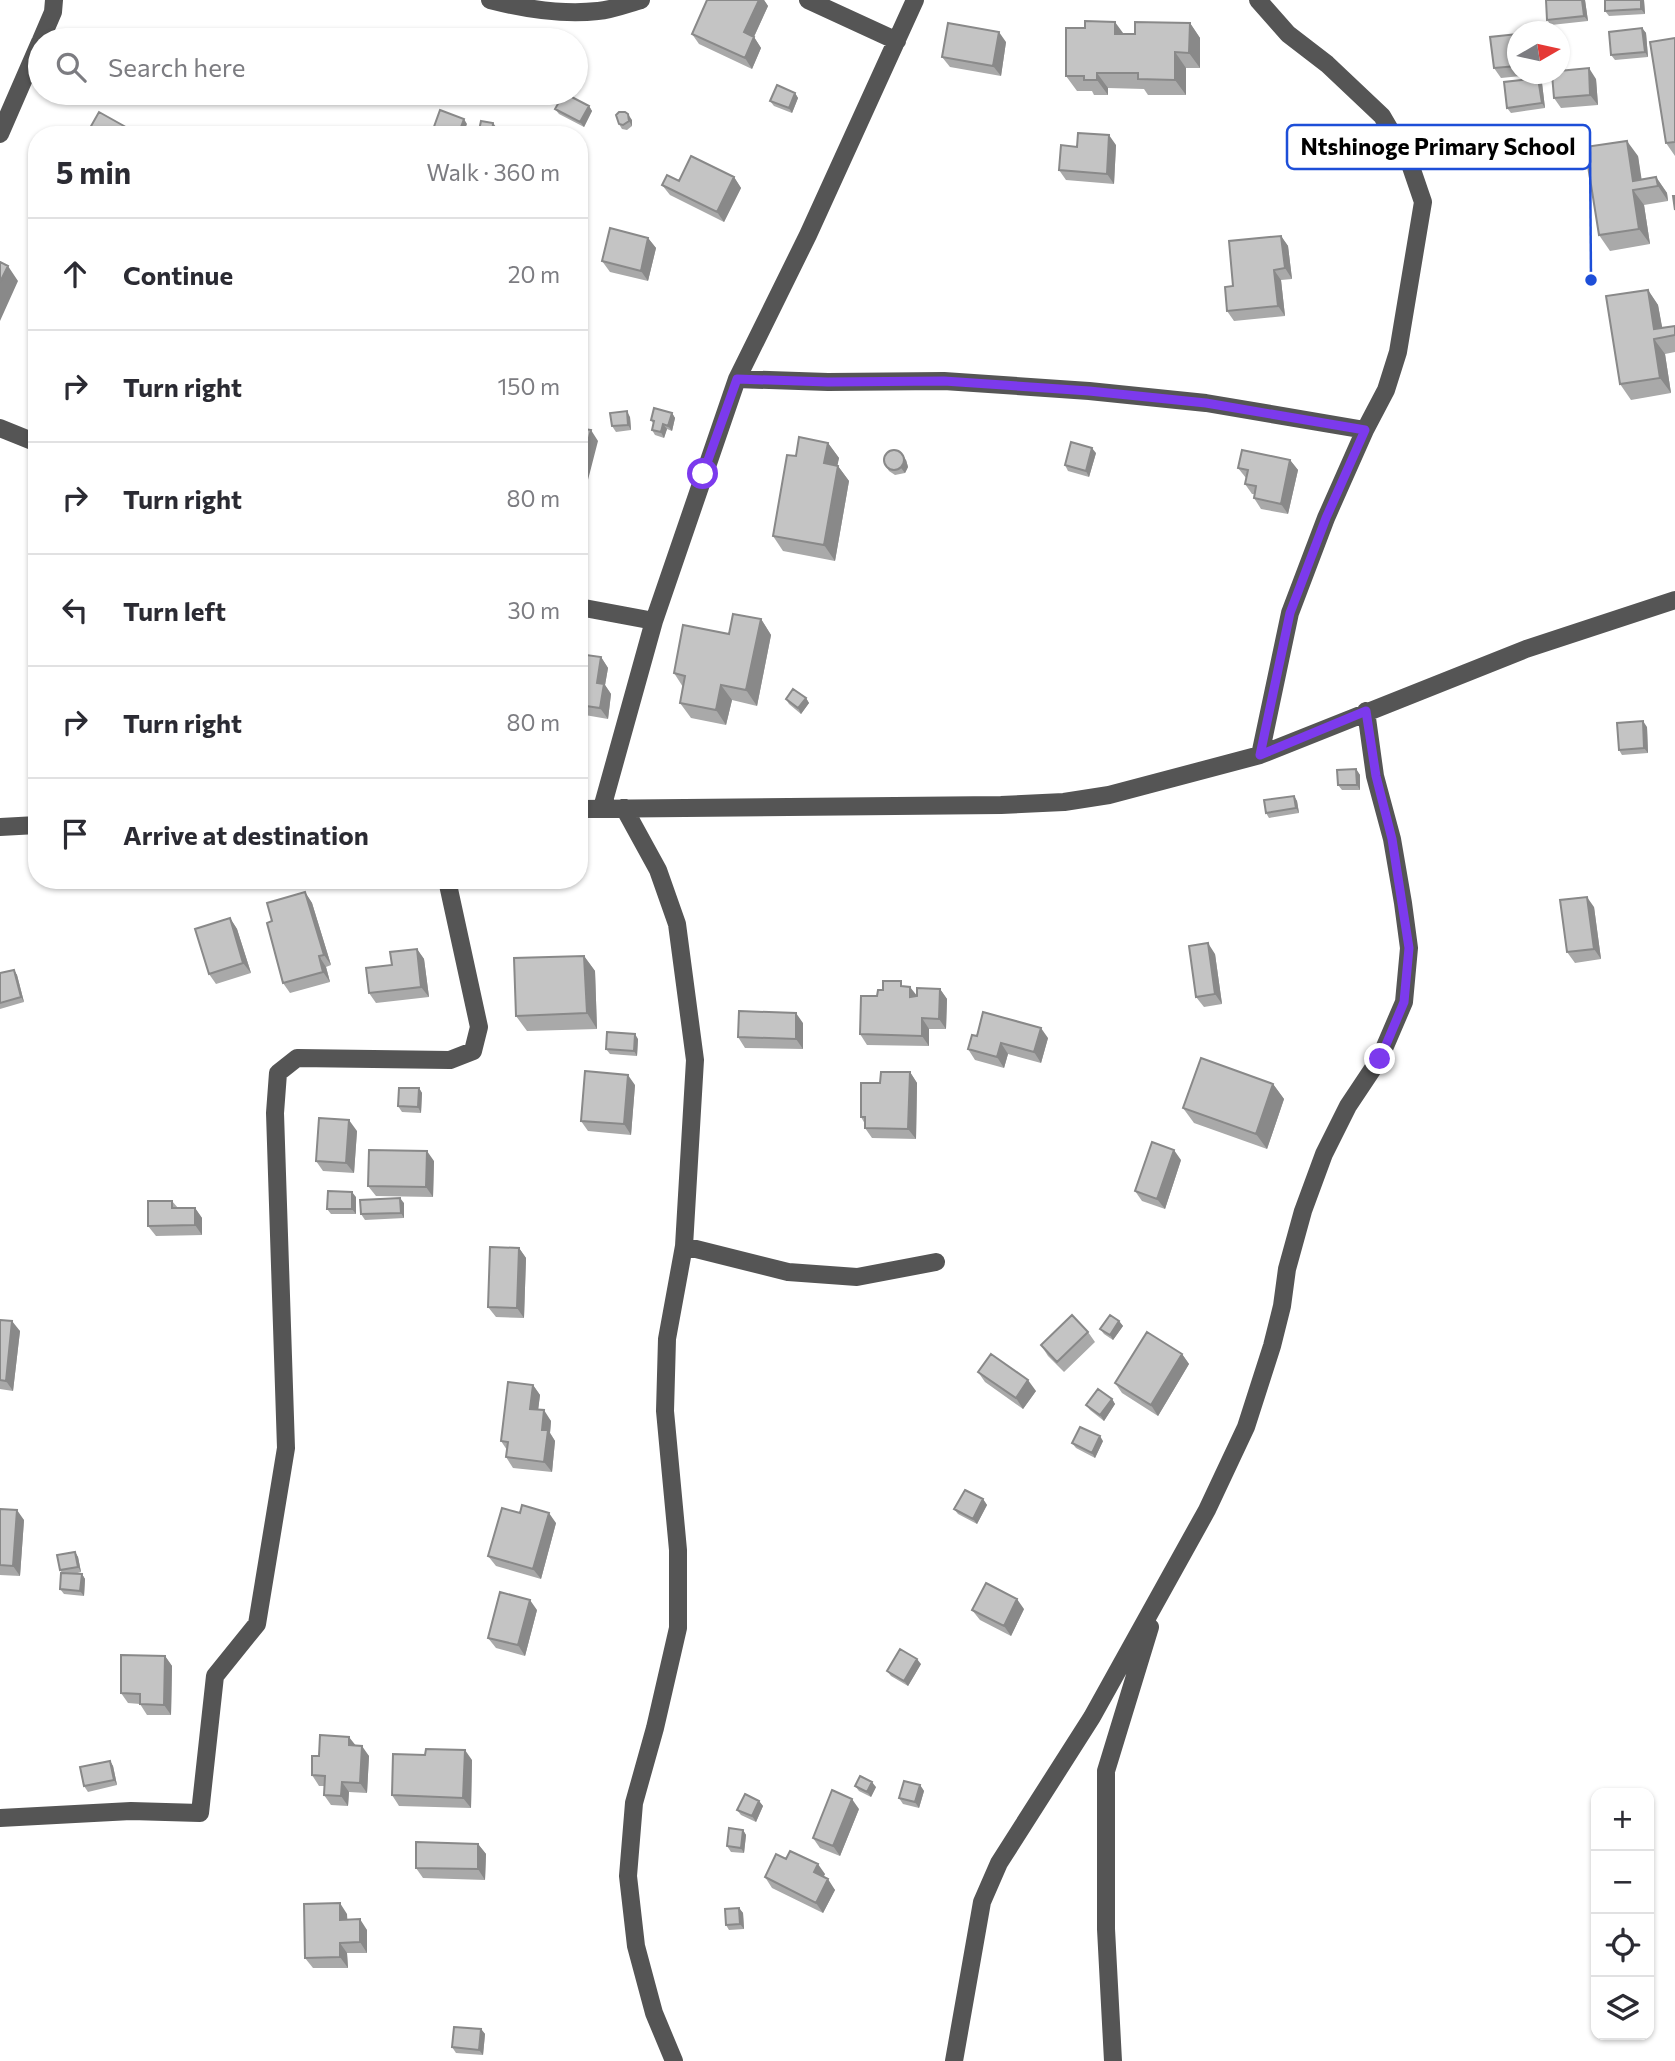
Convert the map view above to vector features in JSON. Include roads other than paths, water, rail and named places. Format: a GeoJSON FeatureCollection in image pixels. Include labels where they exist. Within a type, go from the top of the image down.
{"type":"FeatureCollection","features":[{"type":"Feature","properties":{"kind":"street"},"geometry":{"type":"LineString","coordinates":[[46,28],[53,12],[54,0]]}},
{"type":"Feature","properties":{"kind":"street"},"geometry":{"type":"LineString","coordinates":[[490,0],[523,8],[561,12],[600,11],[640,0]]}},
{"type":"Feature","properties":{"kind":"street"},"geometry":{"type":"LineString","coordinates":[[808,0],[897,41]]}},
{"type":"Feature","properties":{"kind":"street"},"geometry":{"type":"LineString","coordinates":[[601,808],[654,621],[737,379],[915,0]]}},
{"type":"Feature","properties":{"kind":"street"},"geometry":{"type":"LineString","coordinates":[[1258,0],[1289,34],[1327,64],[1382,116],[1410,164],[1423,202],[1398,352],[1386,390],[1326,518],[1290,613],[1260,755]]}},
{"type":"Feature","properties":{"kind":"street"},"geometry":{"type":"LineString","coordinates":[[0,134],[28,70]]}},
{"type":"Feature","properties":{"kind":"street"},"geometry":{"type":"LineString","coordinates":[[737,379],[828,382],[944,381],[1089,391],[1206,403],[1365,430]]}},
{"type":"Feature","properties":{"kind":"street"},"geometry":{"type":"LineString","coordinates":[[0,428],[28,439]]}},
{"type":"Feature","properties":{"kind":"street"},"geometry":{"type":"LineString","coordinates":[[588,809],[1001,805],[1064,802],[1109,794],[1260,755],[1526,649],[1675,600]]}},
{"type":"Feature","properties":{"kind":"street"},"geometry":{"type":"LineString","coordinates":[[588,609],[654,621]]}},
{"type":"Feature","properties":{"kind":"street"},"geometry":{"type":"LineString","coordinates":[[954,2061],[982,1902],[999,1863],[1092,1717],[1207,1510],[1245,1427],[1272,1346],[1282,1306],[1287,1269],[1303,1211],[1324,1154],[1348,1106],[1380,1059],[1404,1002],[1409,948],[1392,839],[1376,776],[1366,711]]}},
{"type":"Feature","properties":{"kind":"street"},"geometry":{"type":"LineString","coordinates":[[624,808],[657,870],[677,924],[695,1060],[684,1246],[667,1339],[665,1411],[678,1550],[678,1628],[634,1803],[628,1876],[636,1946],[654,2013],[674,2061]]}},
{"type":"Feature","properties":{"kind":"street"},"geometry":{"type":"LineString","coordinates":[[0,827],[28,825]]}},
{"type":"Feature","properties":{"kind":"street"},"geometry":{"type":"LineString","coordinates":[[0,1818],[131,1811],[200,1813],[215,1676],[257,1624],[286,1448],[275,1113],[278,1073],[297,1058],[450,1060],[473,1051],[479,1027],[449,889]]}},
{"type":"Feature","properties":{"kind":"street"},"geometry":{"type":"LineString","coordinates":[[684,1246],[788,1272],[857,1277],[936,1262]]}},
{"type":"Feature","properties":{"kind":"street"},"geometry":{"type":"LineString","coordinates":[[1113,2061],[1106,1929],[1106,1771],[1159,1597]]}},
{"type":"Feature","properties":{"kind":"place","name":"Ntshinoge Primary School"},"geometry":{"type":"Point","coordinates":[1591,280]}}]}
